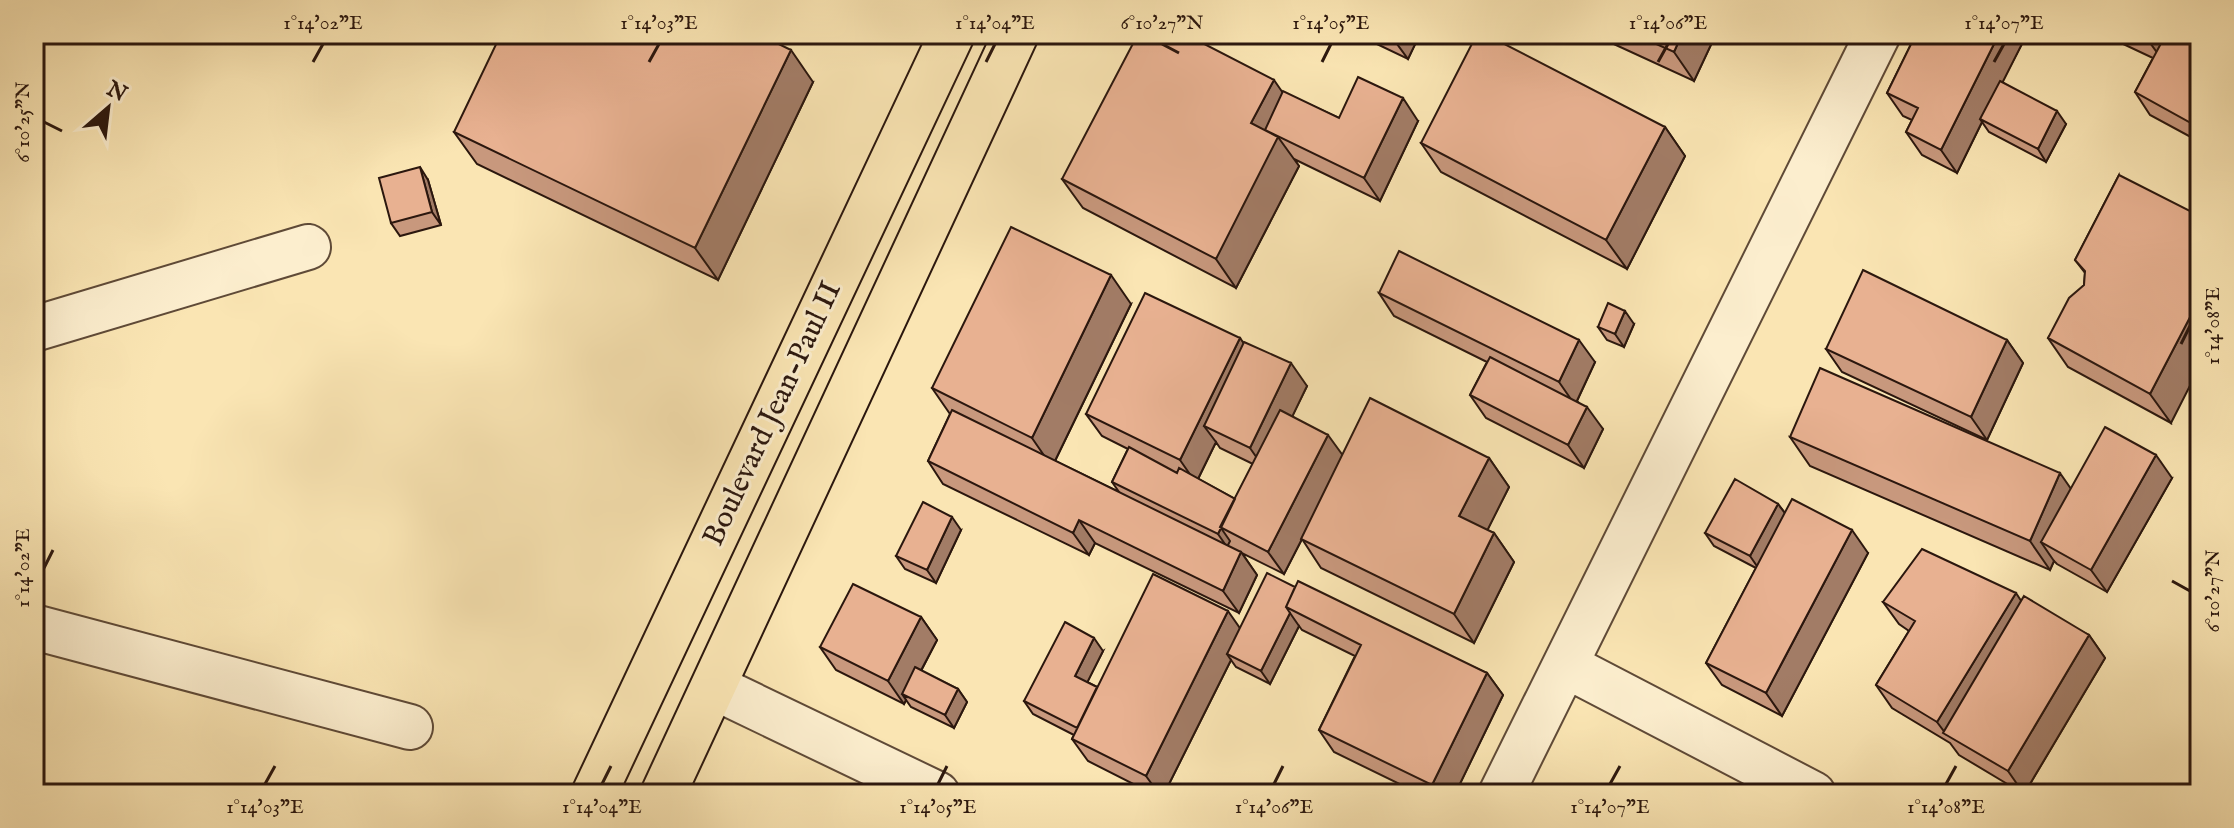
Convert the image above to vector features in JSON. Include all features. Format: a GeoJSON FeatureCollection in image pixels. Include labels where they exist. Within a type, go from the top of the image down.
{"type":"FeatureCollection","features":[{"type":"Feature","properties":{"kind":"main road","name":"Boulevard Jean-Paul II"},"geometry":{"type":"LineString","coordinates":[[594,794],[952,34]]}},
{"type":"Feature","properties":{"kind":"main road","name":"Boulevard Jean-Paul II"},"geometry":{"type":"LineString","coordinates":[[663,794],[1016,34]]}},
{"type":"Feature","properties":{"kind":"street"},"geometry":{"type":"LineString","coordinates":[[1501,794],[1878,34]]}},
{"type":"Feature","properties":{"kind":"street"},"geometry":{"type":"LineString","coordinates":[[34,329],[308,247]]}},
{"type":"Feature","properties":{"kind":"street"},"geometry":{"type":"LineString","coordinates":[[34,627],[410,727]]}},
{"type":"Feature","properties":{"kind":"street"},"geometry":{"type":"LineString","coordinates":[[1567,666],[1813,794]]}},
{"type":"Feature","properties":{"kind":"street"},"geometry":{"type":"LineString","coordinates":[[714,687],[937,794]]}},
{"type":"Feature","properties":{"kind":"building"},"geometry":{"type":"Polygon","coordinates":[[[501,34],[758,34],[791,50],[695,248],[454,132],[501,34]]]}},
{"type":"Feature","properties":{"kind":"building"},"geometry":{"type":"Polygon","coordinates":[[[1138,34],[1185,34],[1274,80],[1251,123],[1278,137],[1216,259],[1062,179],[1138,34]]]}},
{"type":"Feature","properties":{"kind":"building"},"geometry":{"type":"Polygon","coordinates":[[[1477,34],[1485,34],[1665,127],[1606,240],[1421,143],[1477,34]]]}},
{"type":"Feature","properties":{"kind":"building"},"geometry":{"type":"Polygon","coordinates":[[[1634,34],[1682,34],[1674,52],[1634,34]]]}},
{"type":"Feature","properties":{"kind":"building"},"geometry":{"type":"Polygon","coordinates":[[[1916,34],[1999,34],[1941,150],[1906,132],[1918,108],[1887,93],[1916,34]]]}},
{"type":"Feature","properties":{"kind":"building"},"geometry":{"type":"Polygon","coordinates":[[[2135,34],[2150,34],[2148,40],[2135,34]]]}},
{"type":"Feature","properties":{"kind":"building"},"geometry":{"type":"Polygon","coordinates":[[[2166,34],[2200,34],[2200,128],[2135,92],[2166,34]]]}},
{"type":"Feature","properties":{"kind":"building"},"geometry":{"type":"Polygon","coordinates":[[[1358,77],[1403,98],[1364,178],[1265,130],[1283,91],[1339,118],[1358,77]]]}},
{"type":"Feature","properties":{"kind":"building"},"geometry":{"type":"Polygon","coordinates":[[[2000,81],[2057,111],[2038,149],[1980,119],[2000,81]]]}},
{"type":"Feature","properties":{"kind":"building"},"geometry":{"type":"Polygon","coordinates":[[[420,167],[432,212],[391,223],[379,178],[420,167]]]}},
{"type":"Feature","properties":{"kind":"building"},"geometry":{"type":"Polygon","coordinates":[[[2119,175],[2200,216],[2200,298],[2150,394],[2048,338],[2069,298],[2084,285],[2085,271],[2075,260],[2119,175]]]}},
{"type":"Feature","properties":{"kind":"building"},"geometry":{"type":"Polygon","coordinates":[[[1011,227],[1111,275],[1032,438],[932,388],[1011,227]]]}},
{"type":"Feature","properties":{"kind":"building"},"geometry":{"type":"Polygon","coordinates":[[[1399,251],[1579,340],[1559,382],[1379,293],[1399,251]]]}},
{"type":"Feature","properties":{"kind":"building"},"geometry":{"type":"Polygon","coordinates":[[[1863,270],[2007,340],[1971,417],[1826,349],[1863,270]]]}},
{"type":"Feature","properties":{"kind":"building"},"geometry":{"type":"Polygon","coordinates":[[[1145,293],[1240,338],[1180,460],[1086,414],[1145,293]]]}},
{"type":"Feature","properties":{"kind":"building"},"geometry":{"type":"Polygon","coordinates":[[[1608,303],[1625,311],[1615,334],[1598,327],[1608,303]]]}},
{"type":"Feature","properties":{"kind":"building"},"geometry":{"type":"Polygon","coordinates":[[[1244,342],[1291,363],[1250,448],[1204,426],[1244,342]]]}},
{"type":"Feature","properties":{"kind":"building"},"geometry":{"type":"Polygon","coordinates":[[[1490,357],[1587,407],[1568,445],[1470,395],[1490,357]]]}},
{"type":"Feature","properties":{"kind":"building"},"geometry":{"type":"Polygon","coordinates":[[[1820,368],[2060,473],[2030,541],[1790,437],[1820,368]]]}},
{"type":"Feature","properties":{"kind":"building"},"geometry":{"type":"Polygon","coordinates":[[[1370,398],[1489,458],[1459,516],[1494,533],[1454,614],[1301,539],[1370,398]]]}},
{"type":"Feature","properties":{"kind":"building"},"geometry":{"type":"Polygon","coordinates":[[[952,410],[1241,552],[1223,591],[1079,520],[1073,533],[928,461],[952,410]]]}},
{"type":"Feature","properties":{"kind":"building"},"geometry":{"type":"Polygon","coordinates":[[[1280,410],[1328,435],[1268,552],[1220,527],[1280,410]]]}},
{"type":"Feature","properties":{"kind":"building"},"geometry":{"type":"Polygon","coordinates":[[[2105,427],[2156,455],[2091,570],[2041,542],[2105,427]]]}},
{"type":"Feature","properties":{"kind":"building"},"geometry":{"type":"Polygon","coordinates":[[[1129,447],[1177,473],[1179,468],[1235,499],[1218,534],[1112,482],[1129,447]]]}},
{"type":"Feature","properties":{"kind":"building"},"geometry":{"type":"Polygon","coordinates":[[[1735,479],[1778,504],[1750,556],[1705,533],[1735,479]]]}},
{"type":"Feature","properties":{"kind":"building"},"geometry":{"type":"Polygon","coordinates":[[[1792,499],[1852,530],[1766,693],[1706,663],[1792,499]]]}},
{"type":"Feature","properties":{"kind":"building"},"geometry":{"type":"Polygon","coordinates":[[[923,502],[952,517],[927,570],[896,556],[923,502]]]}},
{"type":"Feature","properties":{"kind":"building"},"geometry":{"type":"Polygon","coordinates":[[[1922,549],[2016,593],[1937,722],[1876,685],[1915,621],[1883,602],[1922,549]]]}},
{"type":"Feature","properties":{"kind":"building"},"geometry":{"type":"Polygon","coordinates":[[[1267,573],[1295,587],[1286,607],[1290,613],[1261,671],[1227,654],[1267,573]]]}},
{"type":"Feature","properties":{"kind":"building"},"geometry":{"type":"Polygon","coordinates":[[[1153,574],[1228,611],[1146,776],[1072,739],[1153,574]]]}},
{"type":"Feature","properties":{"kind":"building"},"geometry":{"type":"Polygon","coordinates":[[[1298,581],[1487,673],[1432,785],[1319,730],[1361,645],[1286,607],[1298,581]]]}},
{"type":"Feature","properties":{"kind":"building"},"geometry":{"type":"Polygon","coordinates":[[[853,584],[921,617],[888,681],[820,647],[853,584]]]}},
{"type":"Feature","properties":{"kind":"building"},"geometry":{"type":"Polygon","coordinates":[[[2024,596],[2089,635],[2008,771],[1943,733],[2024,596]]]}},
{"type":"Feature","properties":{"kind":"building"},"geometry":{"type":"Polygon","coordinates":[[[1065,622],[1094,638],[1075,676],[1097,687],[1077,728],[1024,701],[1065,622]]]}},
{"type":"Feature","properties":{"kind":"building"},"geometry":{"type":"Polygon","coordinates":[[[915,667],[958,689],[945,715],[902,694],[915,667]]]}}]}
